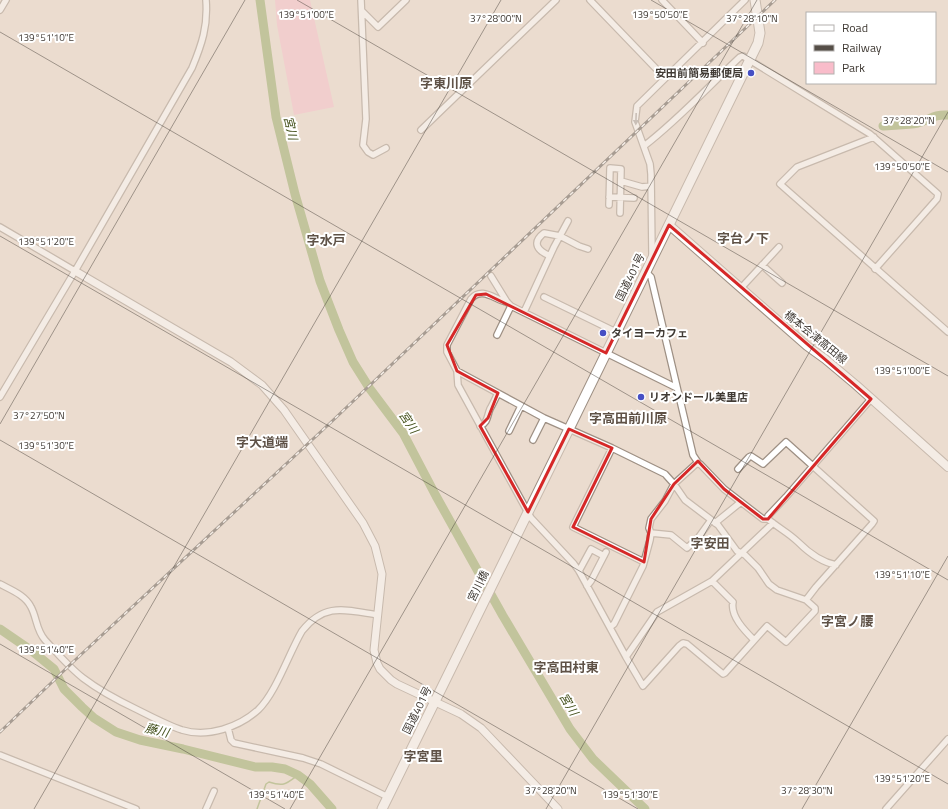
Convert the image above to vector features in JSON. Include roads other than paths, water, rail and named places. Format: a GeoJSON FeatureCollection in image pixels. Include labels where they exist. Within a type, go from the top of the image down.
{"type":"FeatureCollection","features":[{"type":"Feature","properties":{"kind":"highway","name":"国道401号"},"geometry":{"type":"LineString","coordinates":[[504,560],[758,43],[760,34],[755,0]]}},
{"type":"Feature","properties":{"kind":"highway","name":"宮川橋"},"geometry":{"type":"LineString","coordinates":[[473,622],[504,560]]}},
{"type":"Feature","properties":{"kind":"highway","name":"国道401号"},"geometry":{"type":"LineString","coordinates":[[382,809],[473,622]]}},
{"type":"Feature","properties":{"kind":"main road","name":"橋本会津高田線"},"geometry":{"type":"LineString","coordinates":[[669,225],[806,346],[825,359],[948,467]]}},
{"type":"Feature","properties":{"kind":"street"},"geometry":{"type":"LineString","coordinates":[[0,10],[6,0]]}},
{"type":"Feature","properties":{"kind":"street"},"geometry":{"type":"LineString","coordinates":[[0,397],[75,271],[192,68],[203,39],[207,13],[206,0]]}},
{"type":"Feature","properties":{"kind":"street"},"geometry":{"type":"LineString","coordinates":[[362,11],[378,28],[406,0]]}},
{"type":"Feature","properties":{"kind":"street"},"geometry":{"type":"LineString","coordinates":[[420,130],[556,0]]}},
{"type":"Feature","properties":{"kind":"street"},"geometry":{"type":"LineString","coordinates":[[590,0],[666,78]]}},
{"type":"Feature","properties":{"kind":"street"},"geometry":{"type":"LineString","coordinates":[[662,0],[703,42]]}},
{"type":"Feature","properties":{"kind":"street"},"geometry":{"type":"LineString","coordinates":[[654,257],[652,255],[650,164],[635,122],[638,106],[745,0]]}},
{"type":"Feature","properties":{"kind":"street"},"geometry":{"type":"LineString","coordinates":[[362,1],[366,119],[363,145],[368,152],[373,155],[386,148]]}},
{"type":"Feature","properties":{"kind":"street"},"geometry":{"type":"LineString","coordinates":[[644,146],[660,134],[740,57],[743,56],[874,137],[938,194],[938,197],[876,269]]}},
{"type":"Feature","properties":{"kind":"street"},"geometry":{"type":"LineString","coordinates":[[874,137],[797,167],[780,184],[948,332]]}},
{"type":"Feature","properties":{"kind":"street"},"geometry":{"type":"LineString","coordinates":[[609,205],[610,168],[621,170],[620,213]]}},
{"type":"Feature","properties":{"kind":"street"},"geometry":{"type":"LineString","coordinates":[[621,181],[642,187],[651,186]]}},
{"type":"Feature","properties":{"kind":"street"},"geometry":{"type":"LineString","coordinates":[[609,197],[634,198]]}},
{"type":"Feature","properties":{"kind":"street"},"geometry":{"type":"LineString","coordinates":[[524,312],[568,220]]}},
{"type":"Feature","properties":{"kind":"street"},"geometry":{"type":"LineString","coordinates":[[0,227],[231,362],[262,385],[284,410],[363,523],[372,539],[380,561],[382,574],[374,650],[380,669],[397,684],[461,714],[481,728],[558,809]]}},
{"type":"Feature","properties":{"kind":"street"},"geometry":{"type":"LineString","coordinates":[[550,256],[537,249],[538,241],[544,233],[560,236],[588,249]]}},
{"type":"Feature","properties":{"kind":"street"},"geometry":{"type":"LineString","coordinates":[[741,288],[779,247]]}},
{"type":"Feature","properties":{"kind":"street"},"geometry":{"type":"LineString","coordinates":[[762,265],[782,283]]}},
{"type":"Feature","properties":{"kind":"street"},"geometry":{"type":"LineString","coordinates":[[646,272],[651,277],[693,455],[699,464],[724,489],[763,519],[768,519],[810,553],[827,563],[836,565]]}},
{"type":"Feature","properties":{"kind":"street"},"geometry":{"type":"LineString","coordinates":[[491,276],[509,304]]}},
{"type":"Feature","properties":{"kind":"street"},"geometry":{"type":"LineString","coordinates":[[457,372],[544,418],[612,448],[665,474],[685,500],[713,521],[740,553],[752,561],[769,584],[777,590],[806,600],[815,608],[815,611],[786,642],[767,626],[723,674],[683,642],[643,686],[580,571],[531,518],[458,385],[457,372],[447,352],[447,345],[471,299],[476,295],[486,294],[677,388]]}},
{"type":"Feature","properties":{"kind":"street"},"geometry":{"type":"LineString","coordinates":[[544,298],[616,332]]}},
{"type":"Feature","properties":{"kind":"street"},"geometry":{"type":"LineString","coordinates":[[497,335],[509,304]]}},
{"type":"Feature","properties":{"kind":"street"},"geometry":{"type":"LineString","coordinates":[[480,426],[483,425],[488,418],[489,412],[498,394]]}},
{"type":"Feature","properties":{"kind":"street"},"geometry":{"type":"LineString","coordinates":[[768,519],[768,516],[870,399]]}},
{"type":"Feature","properties":{"kind":"street"},"geometry":{"type":"LineString","coordinates":[[509,431],[521,406]]}},
{"type":"Feature","properties":{"kind":"street"},"geometry":{"type":"LineString","coordinates":[[533,440],[544,418]]}},
{"type":"Feature","properties":{"kind":"street"},"geometry":{"type":"LineString","coordinates":[[738,468],[751,456],[760,464],[763,464],[786,442],[874,520],[806,600]]}},
{"type":"Feature","properties":{"kind":"street"},"geometry":{"type":"LineString","coordinates":[[612,448],[573,527],[644,562]]}},
{"type":"Feature","properties":{"kind":"street"},"geometry":{"type":"LineString","coordinates":[[610,627],[614,624],[641,570],[651,533],[649,528],[651,519],[665,501],[674,484],[696,464],[699,464]]}},
{"type":"Feature","properties":{"kind":"street"},"geometry":{"type":"LineString","coordinates":[[651,533],[671,535],[687,548],[713,521],[741,502]]}},
{"type":"Feature","properties":{"kind":"street"},"geometry":{"type":"LineString","coordinates":[[626,657],[657,612],[712,580],[772,523]]}},
{"type":"Feature","properties":{"kind":"street"},"geometry":{"type":"LineString","coordinates":[[580,571],[591,549],[605,554],[591,582],[587,586]]}},
{"type":"Feature","properties":{"kind":"street"},"geometry":{"type":"LineString","coordinates":[[712,580],[733,602],[732,608],[740,624],[754,640]]}},
{"type":"Feature","properties":{"kind":"street"},"geometry":{"type":"LineString","coordinates":[[0,584],[26,600],[33,610],[38,630],[43,638],[75,671],[96,688],[183,730],[202,732],[228,728],[249,717],[262,706],[271,692],[297,639],[308,624],[315,618],[322,614],[339,610],[378,615]]}},
{"type":"Feature","properties":{"kind":"street"},"geometry":{"type":"LineString","coordinates":[[228,728],[231,740],[234,743],[303,758],[321,764],[388,797]]}},
{"type":"Feature","properties":{"kind":"street"},"geometry":{"type":"LineString","coordinates":[[886,809],[948,739]]}},
{"type":"Feature","properties":{"kind":"street"},"geometry":{"type":"LineString","coordinates":[[0,755],[136,809]]}},
{"type":"Feature","properties":{"kind":"street"},"geometry":{"type":"LineString","coordinates":[[206,809],[214,792]]}},
{"type":"Feature","properties":{"kind":"waterway","name":"宮川"},"geometry":{"type":"LineString","coordinates":[[260,0],[276,117],[295,194],[320,281],[353,362],[370,389],[403,433],[436,496],[503,616],[570,729],[593,759],[645,809]]}},
{"type":"Feature","properties":{"kind":"waterway"},"geometry":{"type":"LineString","coordinates":[[883,126],[918,123],[935,116],[948,115]]}},
{"type":"Feature","properties":{"kind":"waterway","name":"藤川"},"geometry":{"type":"LineString","coordinates":[[0,629],[32,651],[54,669],[64,689],[94,718],[116,732],[140,740],[255,767],[285,769],[298,775],[310,784],[332,809]]}},
{"type":"Feature","properties":{"kind":"waterway"},"geometry":{"type":"LineString","coordinates":[[257,809],[266,784],[269,782],[285,784],[298,775]]}},
{"type":"Feature","properties":{"kind":"railway"},"geometry":{"type":"LineString","coordinates":[[0,732],[73,662],[327,426],[775,0]]}},
{"type":"Feature","properties":{"kind":"place","name":"安田前簡易郵便局"},"geometry":{"type":"Point","coordinates":[751,73]}},
{"type":"Feature","properties":{"kind":"place","name":"タイヨーカフェ"},"geometry":{"type":"Point","coordinates":[603,333]}},
{"type":"Feature","properties":{"kind":"place","name":"リオンドール美里店"},"geometry":{"type":"Point","coordinates":[641,397]}},
{"type":"Feature","properties":{"kind":"district","name":"字東川原"},"geometry":{"type":"Point","coordinates":[446,83]}},
{"type":"Feature","properties":{"kind":"district","name":"字台ノ下"},"geometry":{"type":"Point","coordinates":[743,238]}},
{"type":"Feature","properties":{"kind":"district","name":"字水戸"},"geometry":{"type":"Point","coordinates":[326,240]}},
{"type":"Feature","properties":{"kind":"district","name":"字高田前川原"},"geometry":{"type":"Point","coordinates":[628,418]}},
{"type":"Feature","properties":{"kind":"district","name":"字大道端"},"geometry":{"type":"Point","coordinates":[262,442]}},
{"type":"Feature","properties":{"kind":"district","name":"字安田"},"geometry":{"type":"Point","coordinates":[710,543]}},
{"type":"Feature","properties":{"kind":"district","name":"字宮ノ腰"},"geometry":{"type":"Point","coordinates":[847,621]}},
{"type":"Feature","properties":{"kind":"district","name":"字高田村東"},"geometry":{"type":"Point","coordinates":[566,667]}},
{"type":"Feature","properties":{"kind":"district","name":"字宮里"},"geometry":{"type":"Point","coordinates":[423,756]}}]}
